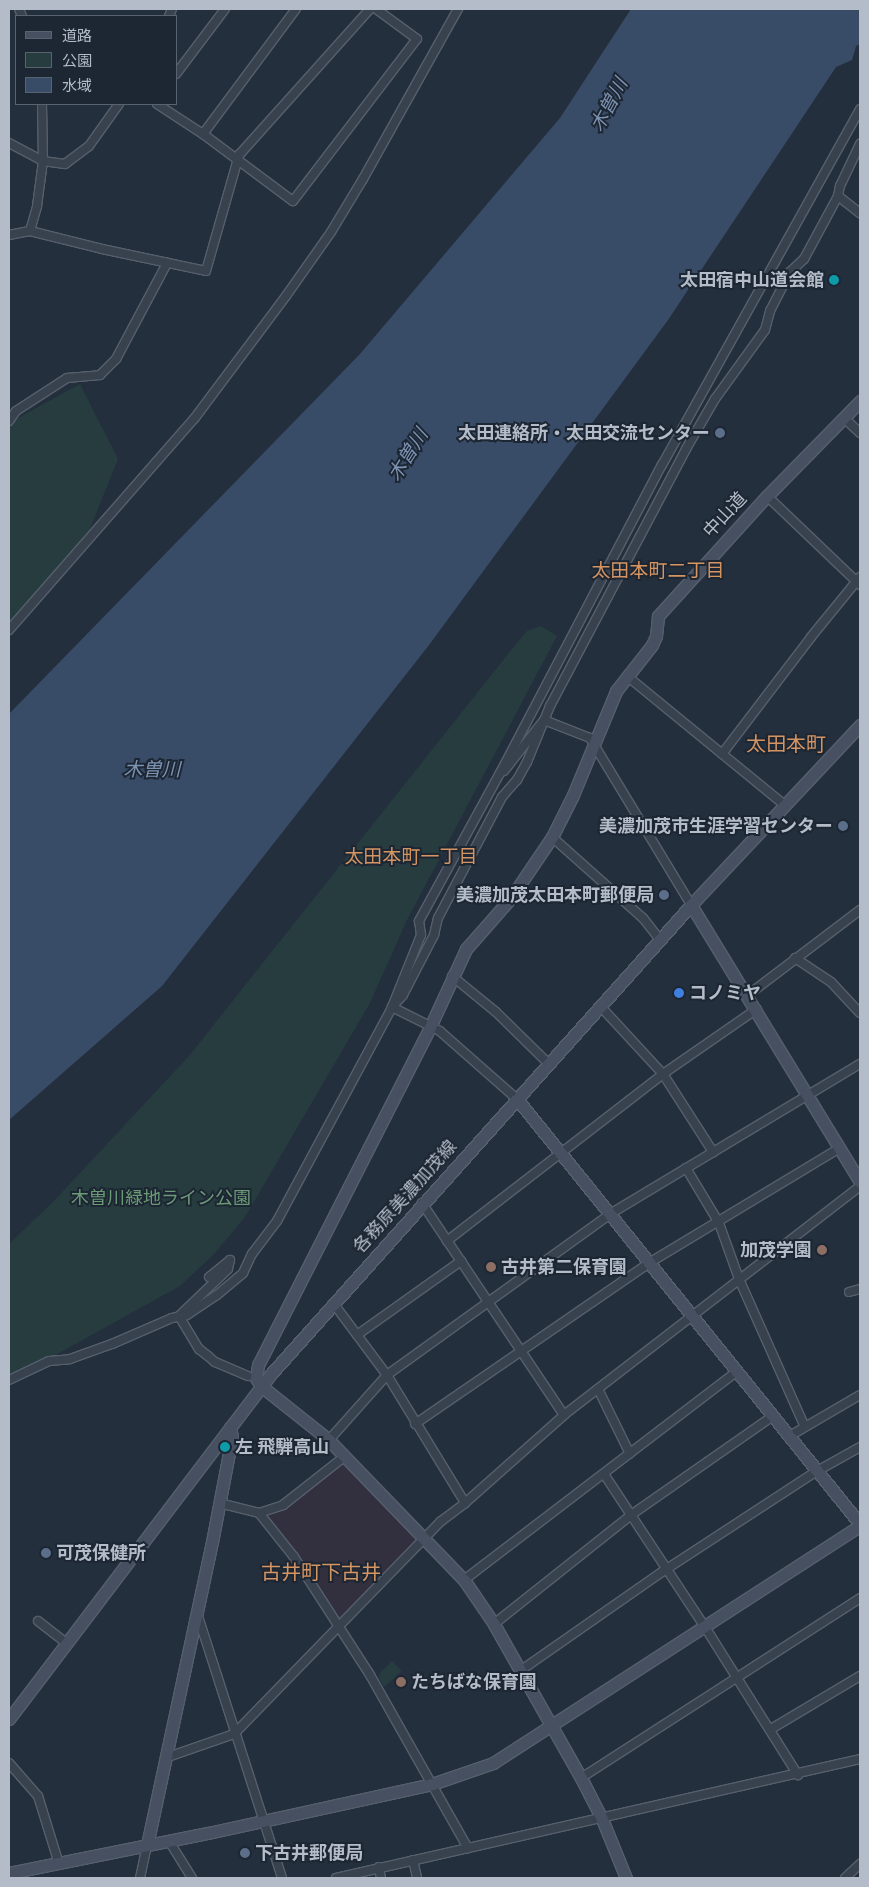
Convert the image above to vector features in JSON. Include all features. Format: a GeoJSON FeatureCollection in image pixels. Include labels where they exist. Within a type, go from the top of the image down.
{"type":"FeatureCollection","features":[{"type":"Feature","properties":{"kind":"street"},"geometry":{"type":"LineString","coordinates":[[178,71],[225,9]]}},
{"type":"Feature","properties":{"kind":"street"},"geometry":{"type":"LineString","coordinates":[[203,134],[296,9]]}},
{"type":"Feature","properties":{"kind":"street"},"geometry":{"type":"LineString","coordinates":[[9,235],[30,231],[206,271],[240,155],[370,9]]}},
{"type":"Feature","properties":{"kind":"street"},"geometry":{"type":"LineString","coordinates":[[159,105],[203,134],[293,201],[417,39],[376,9]]}},
{"type":"Feature","properties":{"kind":"street"},"geometry":{"type":"LineString","coordinates":[[9,630],[194,418],[286,296],[331,232],[363,180],[458,9]]}},
{"type":"Feature","properties":{"kind":"street"},"geometry":{"type":"LineString","coordinates":[[30,231],[38,206],[43,161],[42,105]]}},
{"type":"Feature","properties":{"kind":"street"},"geometry":{"type":"LineString","coordinates":[[9,143],[43,161],[65,164],[73,160],[89,146],[118,105]]}},
{"type":"Feature","properties":{"kind":"street"},"geometry":{"type":"LineString","coordinates":[[9,1380],[49,1361],[70,1359],[179,1316],[187,1315],[217,1295],[243,1273],[252,1254],[277,1221],[392,1007],[421,935],[419,921],[500,773],[662,465],[860,109]]}},
{"type":"Feature","properties":{"kind":"street"},"geometry":{"type":"LineString","coordinates":[[392,1007],[403,995],[434,935],[438,918],[502,797],[517,780],[527,762],[550,706],[686,449],[715,399],[765,330],[770,311],[790,272],[804,259],[838,196],[840,186],[860,144]]}},
{"type":"Feature","properties":{"kind":"street"},"geometry":{"type":"LineString","coordinates":[[838,196],[860,213]]}},
{"type":"Feature","properties":{"kind":"street"},"geometry":{"type":"LineString","coordinates":[[9,421],[16,411],[67,378],[100,374],[116,359],[167,263]]}},
{"type":"Feature","properties":{"kind":"street","name":"中山道"},"geometry":{"type":"LineString","coordinates":[[261,1386],[256,1378],[258,1365],[430,1027],[452,976],[466,949],[510,899],[552,837],[574,795],[607,710],[620,683],[652,645],[656,636],[656,621],[661,611],[767,496],[860,401]]}},
{"type":"Feature","properties":{"kind":"street"},"geometry":{"type":"LineString","coordinates":[[844,418],[860,434]]}},
{"type":"Feature","properties":{"kind":"street"},"geometry":{"type":"LineString","coordinates":[[722,754],[859,581],[767,496]]}},
{"type":"Feature","properties":{"kind":"street"},"geometry":{"type":"LineString","coordinates":[[627,676],[786,806]]}},
{"type":"Feature","properties":{"kind":"street"},"geometry":{"type":"LineString","coordinates":[[500,773],[506,770],[544,720]]}},
{"type":"Feature","properties":{"kind":"street"},"geometry":{"type":"LineString","coordinates":[[165,1758],[234,1734],[440,1522],[465,1503],[564,1415],[860,1184],[757,1009],[691,905],[590,738],[544,720]]}},
{"type":"Feature","properties":{"kind":"street","name":"各務原美濃加茂線"},"geometry":{"type":"LineString","coordinates":[[9,1719],[65,1642],[261,1386],[422,1203],[602,1008],[691,905],[860,725]]}},
{"type":"Feature","properties":{"kind":"street"},"geometry":{"type":"LineString","coordinates":[[552,837],[643,918],[661,941]]}},
{"type":"Feature","properties":{"kind":"street"},"geometry":{"type":"LineString","coordinates":[[748,995],[860,910]]}},
{"type":"Feature","properties":{"kind":"street"},"geometry":{"type":"LineString","coordinates":[[795,958],[831,982],[860,1012]]}},
{"type":"Feature","properties":{"kind":"street"},"geometry":{"type":"LineString","coordinates":[[452,976],[496,1012],[549,1064]]}},
{"type":"Feature","properties":{"kind":"street"},"geometry":{"type":"LineString","coordinates":[[9,1873],[169,1841],[263,1819],[432,1784],[493,1763],[860,1525],[517,1099],[440,1031],[392,1007]]}},
{"type":"Feature","properties":{"kind":"street"},"geometry":{"type":"LineString","coordinates":[[602,1008],[663,1074],[713,1152]]}},
{"type":"Feature","properties":{"kind":"street"},"geometry":{"type":"LineString","coordinates":[[447,1241],[562,1154],[663,1074],[757,1009]]}},
{"type":"Feature","properties":{"kind":"street"},"geometry":{"type":"LineString","coordinates":[[330,1440],[387,1375],[610,1214],[860,1064]]}},
{"type":"Feature","properties":{"kind":"street"},"geometry":{"type":"LineString","coordinates":[[415,1424],[650,1264],[840,1148]]}},
{"type":"Feature","properties":{"kind":"street"},"geometry":{"type":"LineString","coordinates":[[686,1168],[719,1222],[739,1280],[804,1425]]}},
{"type":"Feature","properties":{"kind":"street"},"geometry":{"type":"LineString","coordinates":[[422,1203],[564,1415]]}},
{"type":"Feature","properties":{"kind":"street"},"geometry":{"type":"LineString","coordinates":[[179,1316],[228,1269],[230,1260],[208,1277]]}},
{"type":"Feature","properties":{"kind":"street"},"geometry":{"type":"LineString","coordinates":[[357,1335],[461,1261]]}},
{"type":"Feature","properties":{"kind":"street"},"geometry":{"type":"LineString","coordinates":[[849,1292],[860,1288]]}},
{"type":"Feature","properties":{"kind":"street"},"geometry":{"type":"LineString","coordinates":[[334,1304],[387,1375],[415,1424],[465,1503]]}},
{"type":"Feature","properties":{"kind":"street"},"geometry":{"type":"LineString","coordinates":[[179,1316],[203,1352],[216,1362],[248,1376]]}},
{"type":"Feature","properties":{"kind":"street"},"geometry":{"type":"LineString","coordinates":[[464,1580],[737,1371]]}},
{"type":"Feature","properties":{"kind":"street"},"geometry":{"type":"LineString","coordinates":[[261,1386],[330,1440],[464,1580],[494,1624],[581,1778],[602,1819],[626,1878]]}},
{"type":"Feature","properties":{"kind":"street"},"geometry":{"type":"LineString","coordinates":[[598,1389],[630,1454]]}},
{"type":"Feature","properties":{"kind":"street"},"geometry":{"type":"LineString","coordinates":[[788,1436],[804,1425],[860,1395]]}},
{"type":"Feature","properties":{"kind":"street"},"geometry":{"type":"LineString","coordinates":[[494,1624],[631,1516],[773,1416]]}},
{"type":"Feature","properties":{"kind":"street"},"geometry":{"type":"LineString","coordinates":[[140,1878],[219,1503],[232,1437],[230,1427]]}},
{"type":"Feature","properties":{"kind":"street"},"geometry":{"type":"LineString","coordinates":[[520,1670],[667,1569],[817,1471],[860,1447]]}},
{"type":"Feature","properties":{"kind":"street"},"geometry":{"type":"LineString","coordinates":[[219,1503],[259,1513],[283,1505],[345,1456]]}},
{"type":"Feature","properties":{"kind":"street"},"geometry":{"type":"LineString","coordinates":[[604,1474],[738,1677],[798,1775]]}},
{"type":"Feature","properties":{"kind":"street"},"geometry":{"type":"LineString","coordinates":[[259,1513],[294,1557],[339,1626],[397,1721],[468,1848]]}},
{"type":"Feature","properties":{"kind":"street"},"geometry":{"type":"LineString","coordinates":[[581,1778],[860,1598]]}},
{"type":"Feature","properties":{"kind":"street"},"geometry":{"type":"LineString","coordinates":[[197,1612],[234,1734],[282,1878]]}},
{"type":"Feature","properties":{"kind":"street"},"geometry":{"type":"LineString","coordinates":[[38,1621],[65,1642]]}},
{"type":"Feature","properties":{"kind":"street"},"geometry":{"type":"LineString","coordinates":[[771,1729],[860,1676]]}},
{"type":"Feature","properties":{"kind":"street"},"geometry":{"type":"LineString","coordinates":[[336,1878],[798,1775],[860,1759]]}},
{"type":"Feature","properties":{"kind":"street"},"geometry":{"type":"LineString","coordinates":[[9,1763],[38,1796],[59,1864]]}},
{"type":"Feature","properties":{"kind":"street"},"geometry":{"type":"LineString","coordinates":[[169,1841],[192,1878]]}},
{"type":"Feature","properties":{"kind":"street"},"geometry":{"type":"LineString","coordinates":[[413,1860],[417,1878]]}},
{"type":"Feature","properties":{"kind":"street"},"geometry":{"type":"LineString","coordinates":[[845,1878],[860,1864]]}},
{"type":"Feature","properties":{"kind":"street"},"geometry":{"type":"LineString","coordinates":[[379,1868],[381,1878]]}},
{"type":"Feature","properties":{"kind":"shaded area"},"geometry":{"type":"Polygon","coordinates":[[[338,1464],[343,1464],[416,1539],[416,1542],[341,1620],[316,1582],[267,1516],[338,1464]]]}},
{"type":"Feature","properties":{"kind":"green space"},"geometry":{"type":"Polygon","coordinates":[[[80,384],[118,459],[83,546],[9,634],[9,423],[80,384]]]}},
{"type":"Feature","properties":{"kind":"green space","name":"木曽川緑地ライン公園"},"geometry":{"type":"Polygon","coordinates":[[[541,626],[557,636],[407,920],[370,1003],[245,1217],[214,1254],[180,1286],[50,1358],[9,1376],[9,1244],[53,1202],[189,1056],[516,644],[527,631],[541,626]]]}},
{"type":"Feature","properties":{"kind":"green space"},"geometry":{"type":"Polygon","coordinates":[[[392,1661],[402,1671],[384,1687],[379,1678],[380,1673],[392,1661]]]}},
{"type":"Feature","properties":{"kind":"water","name":"木曽川"},"geometry":{"type":"Polygon","coordinates":[[[631,9],[860,9],[860,44],[856,46],[852,60],[836,67],[668,320],[429,645],[162,986],[9,1120],[9,714],[360,354],[560,118],[631,9]]]}},
{"type":"Feature","properties":{"kind":"place","name":"太田宿中山道会館"},"geometry":{"type":"Point","coordinates":[834,280]}},
{"type":"Feature","properties":{"kind":"place","name":"太田連絡所・太田交流センター"},"geometry":{"type":"Point","coordinates":[720,433]}},
{"type":"Feature","properties":{"kind":"place","name":"美濃加茂市生涯学習センター"},"geometry":{"type":"Point","coordinates":[843,826]}},
{"type":"Feature","properties":{"kind":"place","name":"美濃加茂太田本町郵便局"},"geometry":{"type":"Point","coordinates":[664,895]}},
{"type":"Feature","properties":{"kind":"place","name":"コノミヤ"},"geometry":{"type":"Point","coordinates":[679,993]}},
{"type":"Feature","properties":{"kind":"place","name":"加茂学園"},"geometry":{"type":"Point","coordinates":[822,1250]}},
{"type":"Feature","properties":{"kind":"place","name":"古井第二保育園"},"geometry":{"type":"Point","coordinates":[491,1267]}},
{"type":"Feature","properties":{"kind":"place","name":"左 飛騨高山"},"geometry":{"type":"Point","coordinates":[225,1447]}},
{"type":"Feature","properties":{"kind":"place","name":"可茂保健所"},"geometry":{"type":"Point","coordinates":[46,1553]}},
{"type":"Feature","properties":{"kind":"place","name":"たちばな保育園"},"geometry":{"type":"Point","coordinates":[401,1682]}},
{"type":"Feature","properties":{"kind":"place","name":"下古井郵便局"},"geometry":{"type":"Point","coordinates":[245,1853]}},
{"type":"Feature","properties":{"kind":"district","name":"太田本町二丁目"},"geometry":{"type":"Point","coordinates":[658,571]}},
{"type":"Feature","properties":{"kind":"district","name":"太田本町"},"geometry":{"type":"Point","coordinates":[786,744]}},
{"type":"Feature","properties":{"kind":"district","name":"太田本町一丁目"},"geometry":{"type":"Point","coordinates":[411,857]}},
{"type":"Feature","properties":{"kind":"district","name":"古井町下古井"},"geometry":{"type":"Point","coordinates":[321,1572]}}]}
